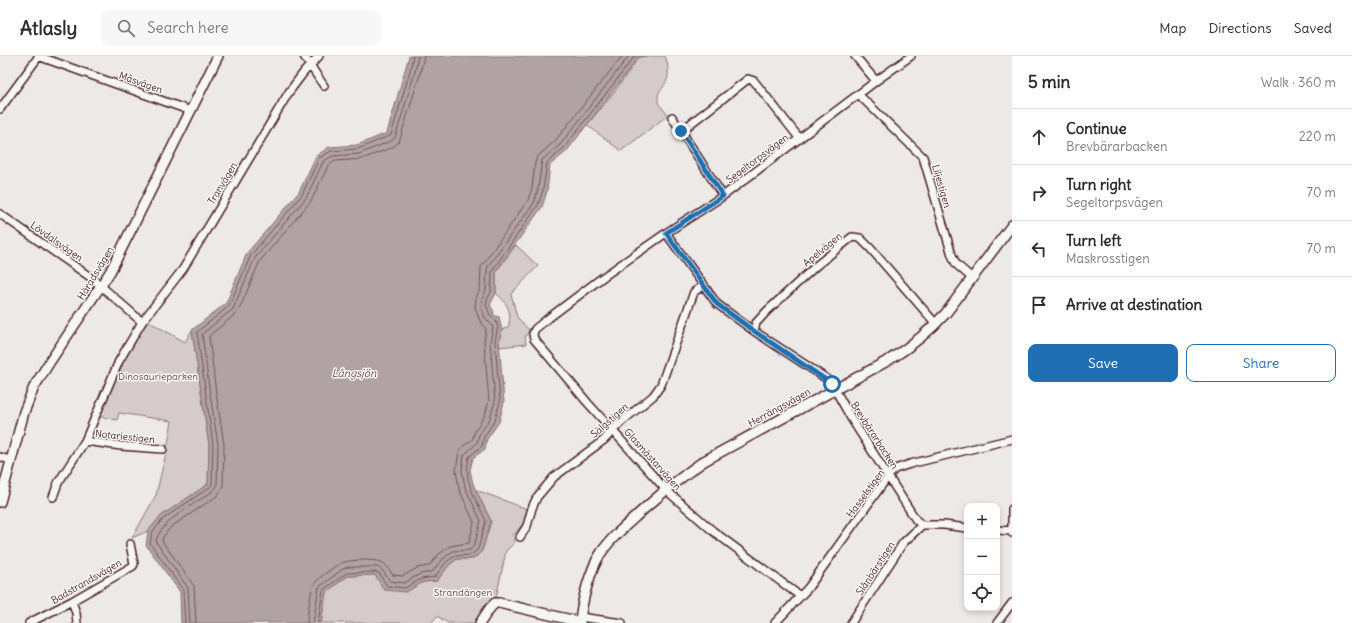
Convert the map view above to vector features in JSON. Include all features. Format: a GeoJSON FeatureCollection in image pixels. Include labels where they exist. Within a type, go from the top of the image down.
{"type":"FeatureCollection","features":[{"type":"Feature","properties":{"kind":"street","name":"Måsvägen"},"geometry":{"type":"LineString","coordinates":[[39,56],[191,111]]}},
{"type":"Feature","properties":{"kind":"street"},"geometry":{"type":"LineString","coordinates":[[0,109],[39,56]]}},
{"type":"Feature","properties":{"kind":"street","name":"Häradsvägen"},"geometry":{"type":"LineString","coordinates":[[0,502],[24,412],[34,387],[102,287],[131,232],[218,56]]}},
{"type":"Feature","properties":{"kind":"street"},"geometry":{"type":"LineString","coordinates":[[304,56],[324,86]]}},
{"type":"Feature","properties":{"kind":"street","name":"Tranvägen"},"geometry":{"type":"LineString","coordinates":[[53,497],[58,483],[86,441],[119,361],[142,322],[183,269],[289,92],[319,56]]}},
{"type":"Feature","properties":{"kind":"street"},"geometry":{"type":"LineString","coordinates":[[855,56],[876,81]]}},
{"type":"Feature","properties":{"kind":"street","name":"Segeltorpsvägen"},"geometry":{"type":"LineString","coordinates":[[535,329],[602,277],[723,196],[911,56]]}},
{"type":"Feature","properties":{"kind":"street"},"geometry":{"type":"LineString","coordinates":[[681,131],[748,79],[754,80],[800,139]]}},
{"type":"Feature","properties":{"kind":"street","name":"Liljestigen"},"geometry":{"type":"LineString","coordinates":[[858,94],[923,157],[952,255],[956,264],[972,278]]}},
{"type":"Feature","properties":{"kind":"street"},"geometry":{"type":"LineString","coordinates":[[672,117],[723,196]]}},
{"type":"Feature","properties":{"kind":"street","name":"Lövdalsvägen"},"geometry":{"type":"LineString","coordinates":[[0,214],[93,278],[102,287]]}},
{"type":"Feature","properties":{"kind":"street","name":"Herrängsvägen"},"geometry":{"type":"LineString","coordinates":[[580,621],[592,572],[601,554],[625,526],[686,473],[704,461],[902,352],[936,324],[1012,225]]}},
{"type":"Feature","properties":{"kind":"street","name":"Brevbärarbacken"},"geometry":{"type":"LineString","coordinates":[[666,233],[717,304],[832,384],[851,418],[889,475],[916,520],[922,525]]}},
{"type":"Feature","properties":{"kind":"street","name":"Apelvägen"},"geometry":{"type":"LineString","coordinates":[[754,331],[756,323],[767,311],[817,265],[852,237],[860,238],[871,249],[936,324]]}},
{"type":"Feature","properties":{"kind":"street","name":"Sälgstigen"},"geometry":{"type":"LineString","coordinates":[[520,537],[527,526],[532,508],[537,498],[547,484],[556,475],[604,440],[620,422],[653,396],[661,385],[694,292],[704,285]]}},
{"type":"Feature","properties":{"kind":"street"},"geometry":{"type":"LineString","coordinates":[[102,287],[142,322]]}},
{"type":"Feature","properties":{"kind":"street","name":"Glasmästarvägen"},"geometry":{"type":"LineString","coordinates":[[535,329],[533,334],[534,339],[587,402],[666,490],[713,531],[800,596]]}},
{"type":"Feature","properties":{"kind":"street","name":"Hasselstigen"},"geometry":{"type":"LineString","coordinates":[[775,623],[808,588],[836,551],[889,475],[895,469],[1012,439]]}},
{"type":"Feature","properties":{"kind":"street","name":"Notariestigen"},"geometry":{"type":"LineString","coordinates":[[86,441],[163,450]]}},
{"type":"Feature","properties":{"kind":"street"},"geometry":{"type":"LineString","coordinates":[[0,457],[10,460]]}},
{"type":"Feature","properties":{"kind":"street"},"geometry":{"type":"LineString","coordinates":[[1000,530],[1012,532],[1012,509]]}},
{"type":"Feature","properties":{"kind":"street"},"geometry":{"type":"LineString","coordinates":[[922,525],[944,525],[964,528]]}},
{"type":"Feature","properties":{"kind":"street","name":"Slånbärstigen"},"geometry":{"type":"LineString","coordinates":[[851,623],[903,543],[922,525]]}},
{"type":"Feature","properties":{"kind":"street","name":"Badstrandsvägen"},"geometry":{"type":"LineString","coordinates":[[29,623],[72,601],[133,566],[134,564],[130,544]]}},
{"type":"Feature","properties":{"kind":"street"},"geometry":{"type":"LineString","coordinates":[[72,601],[76,613],[77,623]]}},
{"type":"Feature","properties":{"kind":"street"},"geometry":{"type":"LineString","coordinates":[[480,623],[495,603],[580,621],[622,623]]}},
{"type":"Feature","properties":{"kind":"street"},"geometry":{"type":"LineString","coordinates":[[997,623],[1012,603]]}},
{"type":"Feature","properties":{"kind":"green space"},"geometry":{"type":"Polygon","coordinates":[[[665,56],[668,76],[659,93],[658,103],[668,115],[621,151],[587,125],[615,91],[639,57],[665,56]]]}},
{"type":"Feature","properties":{"kind":"green space"},"geometry":{"type":"Polygon","coordinates":[[[516,245],[538,266],[511,294],[517,317],[529,330],[525,337],[526,344],[499,347],[502,330],[508,327],[510,317],[506,304],[496,293],[496,272],[516,245]]]}},
{"type":"Feature","properties":{"kind":"green space","name":"Dinosaurieparken"},"geometry":{"type":"Polygon","coordinates":[[[144,319],[185,342],[192,330],[209,445],[208,484],[161,516],[148,531],[132,538],[156,495],[172,421],[119,413],[117,420],[97,416],[119,361],[144,319]]]}},
{"type":"Feature","properties":{"kind":"green space","name":"Strandängen"},"geometry":{"type":"Polygon","coordinates":[[[476,490],[527,509],[524,523],[513,535],[515,542],[506,551],[496,598],[490,601],[475,623],[448,623],[437,616],[431,623],[321,623],[326,592],[348,576],[375,575],[406,592],[423,582],[437,581],[449,565],[457,559],[473,559],[482,551],[491,521],[476,490]]]}},
{"type":"Feature","properties":{"kind":"water","name":"Långsjön"},"geometry":{"type":"Polygon","coordinates":[[[409,56],[647,56],[639,57],[566,152],[550,165],[547,191],[542,207],[496,271],[496,293],[490,305],[495,316],[499,317],[502,330],[499,341],[504,402],[499,422],[487,439],[485,449],[473,458],[470,470],[473,484],[491,521],[482,551],[473,559],[457,559],[449,565],[437,581],[423,582],[406,592],[384,590],[375,575],[348,576],[326,592],[321,623],[181,623],[180,592],[146,545],[148,531],[161,516],[208,484],[209,445],[192,330],[226,303],[247,253],[299,192],[316,156],[329,147],[357,145],[387,133],[409,56]]]}},
{"type":"Feature","properties":{"kind":"route"},"geometry":{"type":"LineString","coordinates":[[681,131],[723,196],[666,233],[717,304],[832,384]]}}]}
